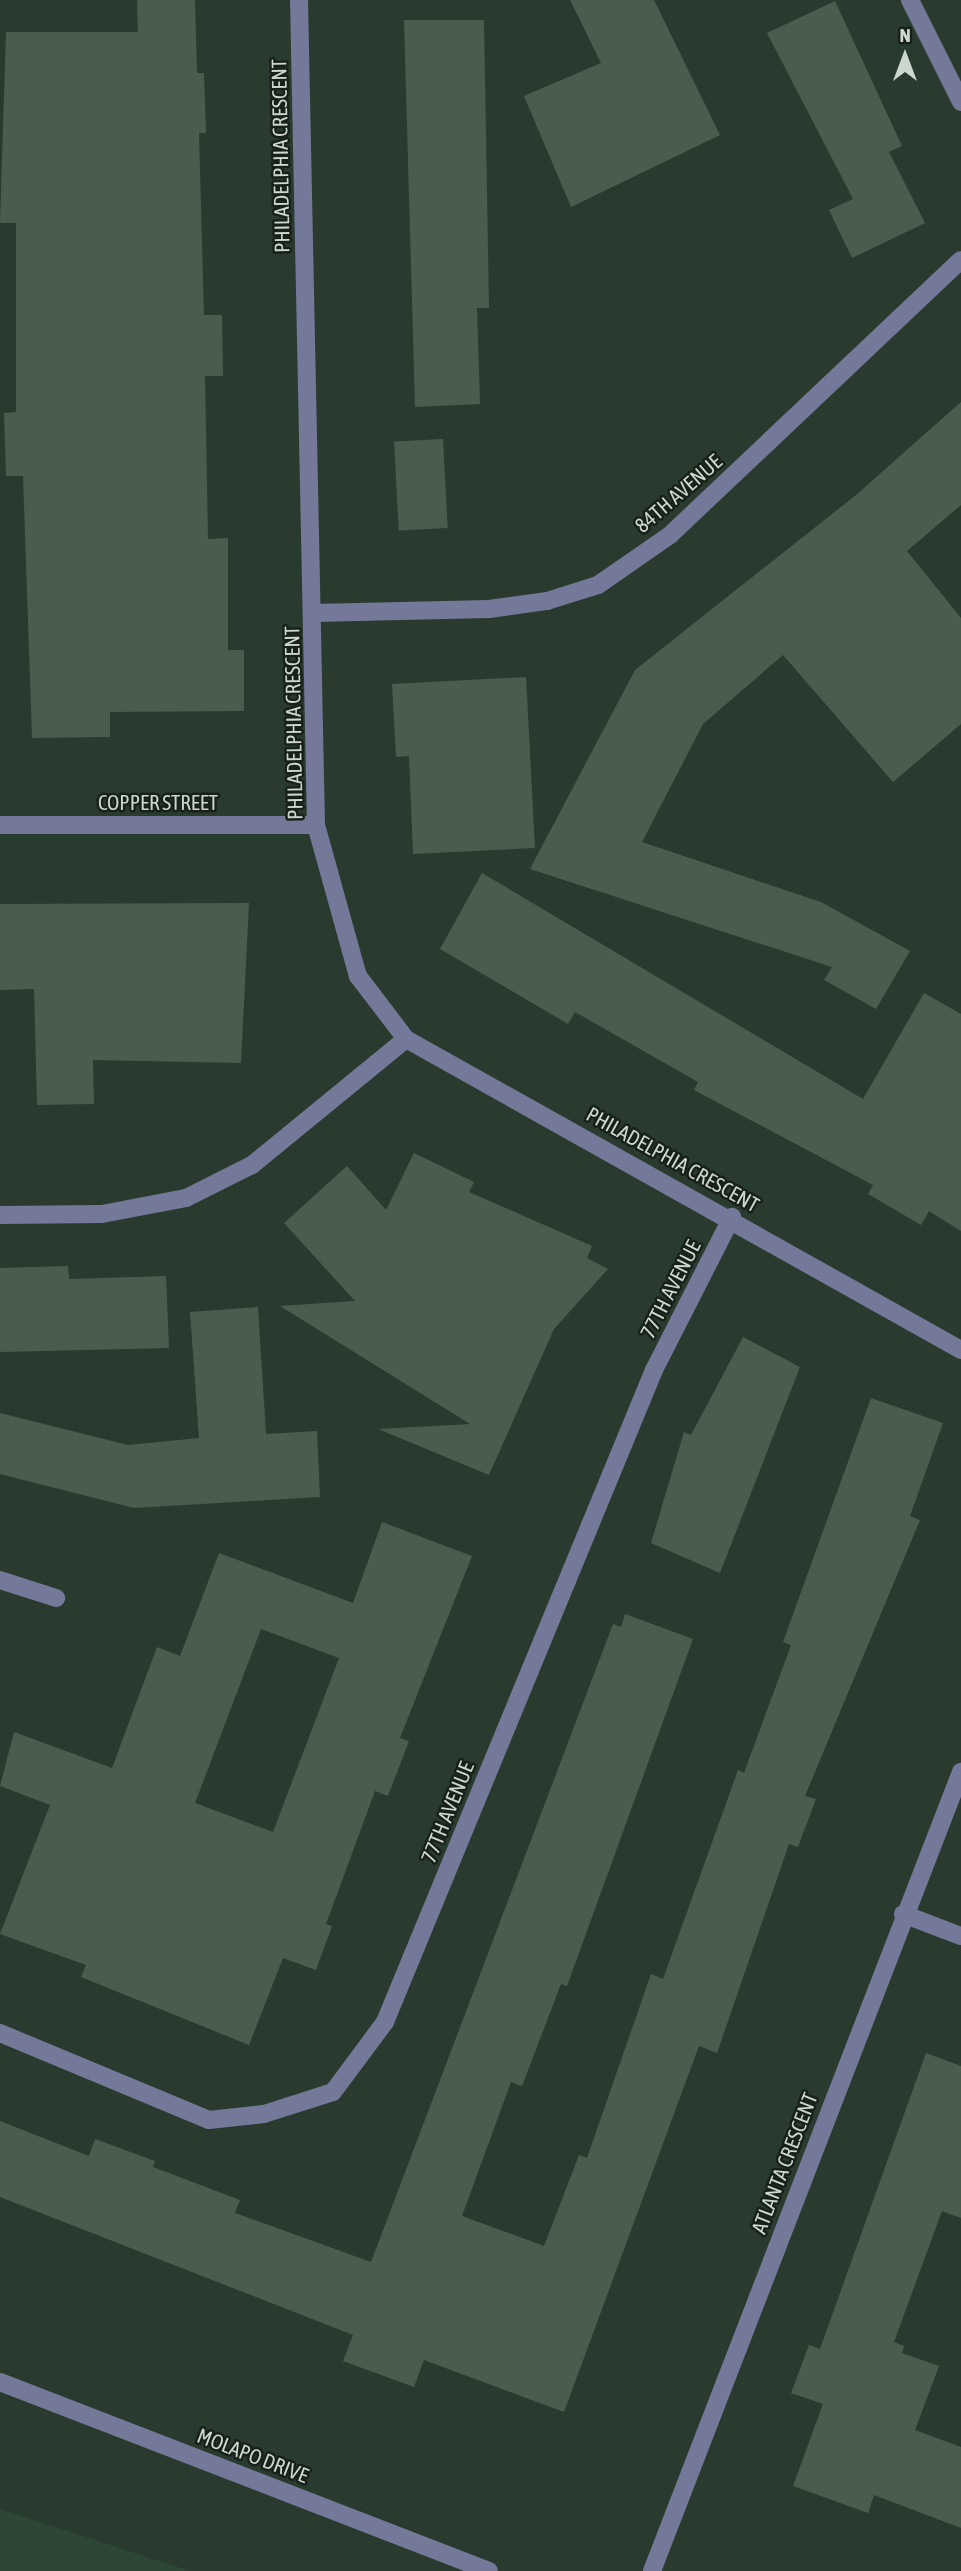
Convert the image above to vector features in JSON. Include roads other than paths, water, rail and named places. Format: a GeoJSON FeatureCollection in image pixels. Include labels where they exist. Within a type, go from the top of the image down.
{"type":"FeatureCollection","features":[{"type":"Feature","properties":{"kind":"street","name":"PHILADELPHIA CRESCENT"},"geometry":{"type":"LineString","coordinates":[[299,0],[314,613],[316,824],[358,976],[406,1039],[732,1217],[961,1350]]}},
{"type":"Feature","properties":{"kind":"street"},"geometry":{"type":"LineString","coordinates":[[909,0],[961,102]]}},
{"type":"Feature","properties":{"kind":"street","name":"84TH AVENUE"},"geometry":{"type":"LineString","coordinates":[[314,613],[489,610],[547,601],[598,585],[670,535],[961,260]]}},
{"type":"Feature","properties":{"kind":"street","name":"COPPER STREET"},"geometry":{"type":"LineString","coordinates":[[0,824],[316,824]]}},
{"type":"Feature","properties":{"kind":"street"},"geometry":{"type":"LineString","coordinates":[[0,1215],[102,1214],[186,1198],[251,1165],[406,1039]]}},
{"type":"Feature","properties":{"kind":"street","name":"77TH AVENUE"},"geometry":{"type":"LineString","coordinates":[[0,2034],[209,2120],[264,2114],[332,2092],[384,2022],[654,1370],[732,1217]]}},
{"type":"Feature","properties":{"kind":"street"},"geometry":{"type":"LineString","coordinates":[[0,1580],[56,1598]]}},
{"type":"Feature","properties":{"kind":"street","name":"ATLANTA CRESCENT"},"geometry":{"type":"LineString","coordinates":[[652,2571],[903,1914],[961,1772]]}},
{"type":"Feature","properties":{"kind":"street"},"geometry":{"type":"LineString","coordinates":[[903,1914],[961,1936]]}},
{"type":"Feature","properties":{"kind":"street","name":"MOLAPO DRIVE"},"geometry":{"type":"LineString","coordinates":[[0,2382],[489,2571]]}}]}
